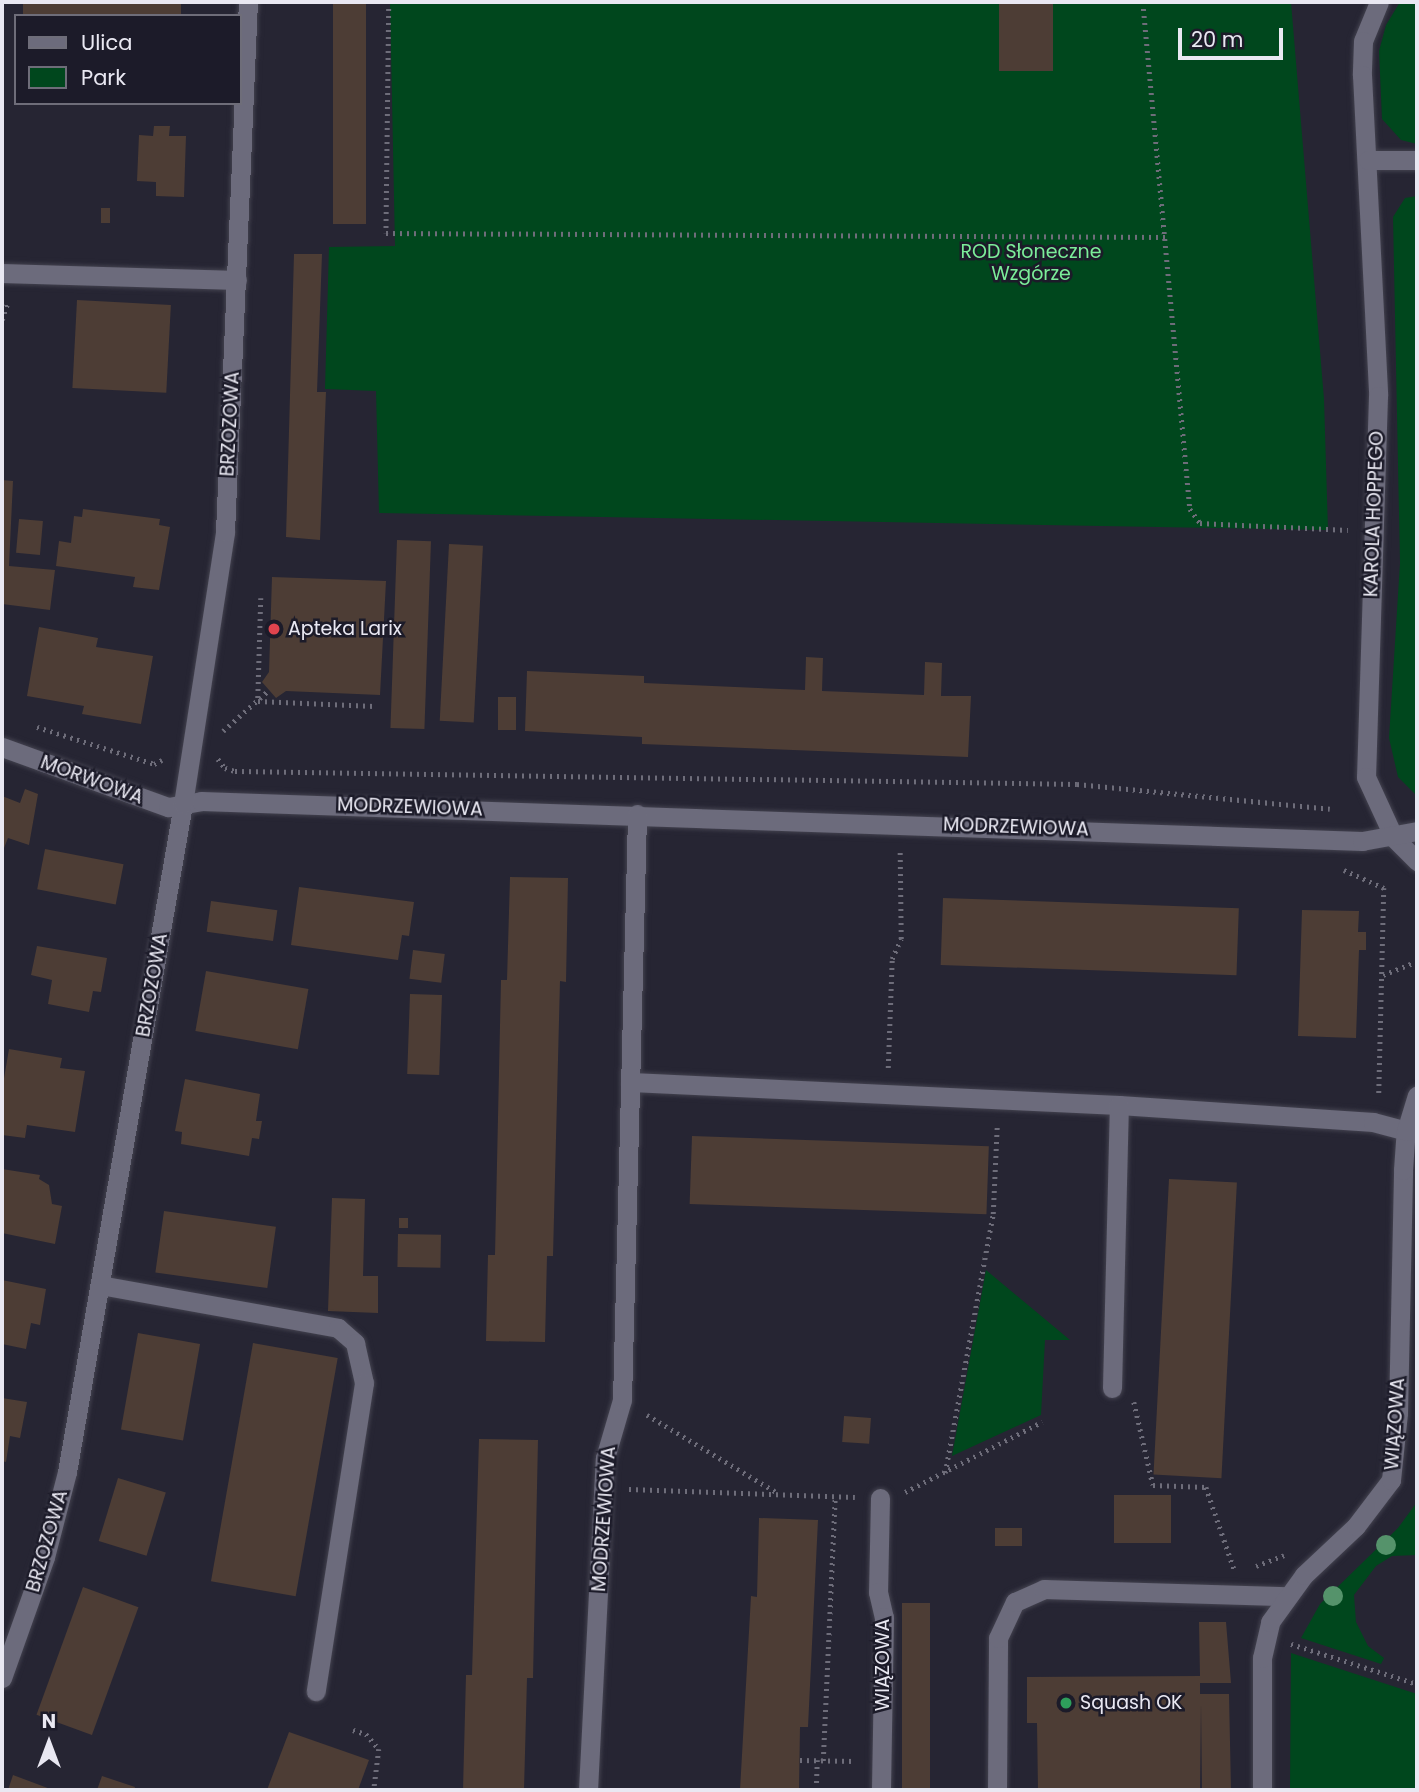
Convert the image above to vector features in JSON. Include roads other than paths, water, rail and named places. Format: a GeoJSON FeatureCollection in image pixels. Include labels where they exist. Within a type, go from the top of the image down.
{"type":"FeatureCollection","features":[{"type":"Feature","properties":{"kind":"street","name":"BRZOZOWA"},"geometry":{"type":"LineString","coordinates":[[2,1678],[45,1557],[67,1472],[183,804],[225,532],[248,2]]}},
{"type":"Feature","properties":{"kind":"street","name":"KAROLA HOPPEGO"},"geometry":{"type":"LineString","coordinates":[[1379,2],[1363,41],[1378,396],[1366,777],[1394,838]]}},
{"type":"Feature","properties":{"kind":"street"},"geometry":{"type":"LineString","coordinates":[[1368,160],[1417,160]]}},
{"type":"Feature","properties":{"kind":"street"},"geometry":{"type":"LineString","coordinates":[[7,281],[237,280]]}},
{"type":"Feature","properties":{"kind":"street","name":"MORWOWA"},"geometry":{"type":"LineString","coordinates":[[2,747],[168,807],[183,804]]}},
{"type":"Feature","properties":{"kind":"street","name":"MODRZEWIOWA"},"geometry":{"type":"LineString","coordinates":[[183,804],[201,801],[900,822],[1339,840],[1394,838]]}},
{"type":"Feature","properties":{"kind":"street","name":"MODRZEWIOWA"},"geometry":{"type":"LineString","coordinates":[[588,1790],[603,1488],[607,1450],[622,1400],[636,814]]}},
{"type":"Feature","properties":{"kind":"street"},"geometry":{"type":"LineString","coordinates":[[1417,831],[1394,838],[1417,861]]}},
{"type":"Feature","properties":{"kind":"street"},"geometry":{"type":"LineString","coordinates":[[630,1082],[1118,1105],[1373,1122],[1406,1131]]}},
{"type":"Feature","properties":{"kind":"street","name":"WIĄZOWA"},"geometry":{"type":"LineString","coordinates":[[1262,1790],[1262,1658],[1270,1622],[1286,1596],[1356,1526],[1391,1480],[1409,1240],[1406,1131],[1417,1096]]}},
{"type":"Feature","properties":{"kind":"street"},"geometry":{"type":"LineString","coordinates":[[1112,1388],[1118,1105]]}},
{"type":"Feature","properties":{"kind":"street"},"geometry":{"type":"LineString","coordinates":[[100,1285],[338,1328],[355,1343],[364,1383],[316,1691]]}},
{"type":"Feature","properties":{"kind":"street","name":"WIĄZOWA"},"geometry":{"type":"LineString","coordinates":[[880,1498],[878,1592],[884,1617],[881,1790]]}},
{"type":"Feature","properties":{"kind":"street"},"geometry":{"type":"LineString","coordinates":[[997,1790],[998,1638],[1014,1602],[1044,1589],[1286,1596]]}},
{"type":"Feature","properties":{"kind":"place","name":"Apteka Larix"},"geometry":{"type":"Point","coordinates":[274,629]}},
{"type":"Feature","properties":{"kind":"place","name":"Squash OK"},"geometry":{"type":"Point","coordinates":[1066,1703]}},
{"type":"Feature","properties":{"kind":"park label","name":"ROD Słoneczne Wzgórze"},"geometry":{"type":"Point","coordinates":[1031,263]}}]}
